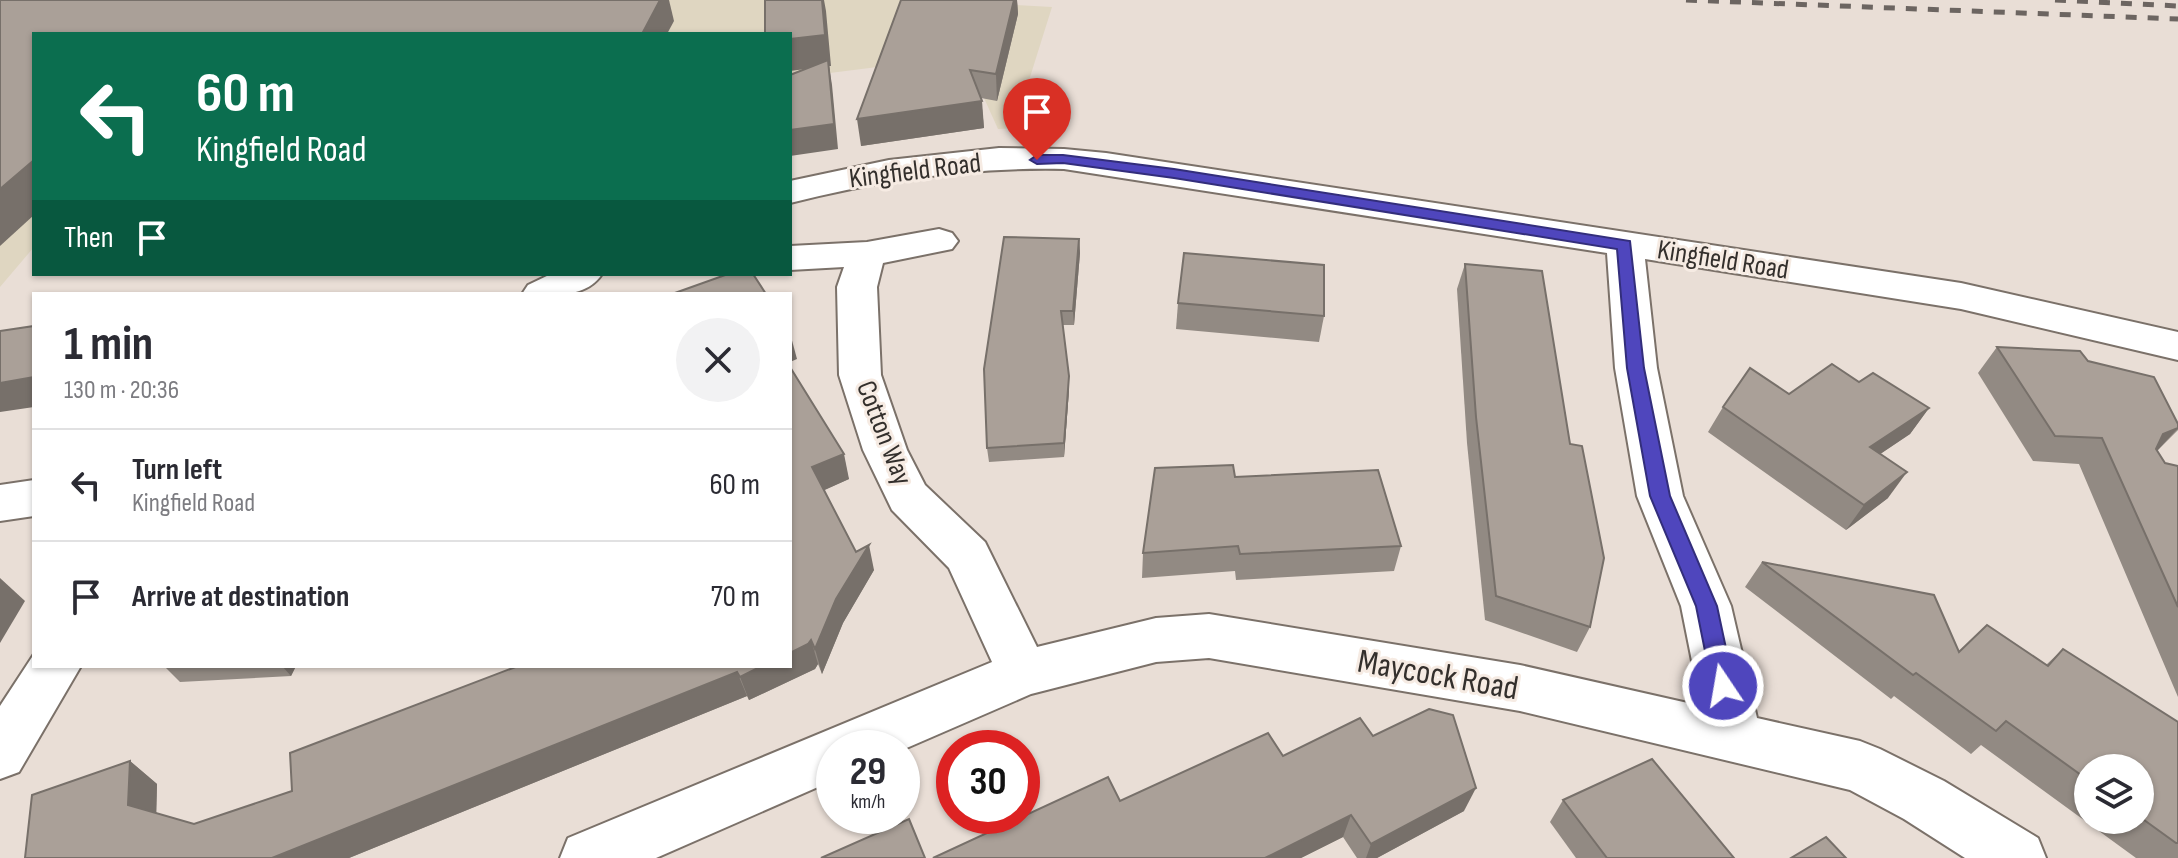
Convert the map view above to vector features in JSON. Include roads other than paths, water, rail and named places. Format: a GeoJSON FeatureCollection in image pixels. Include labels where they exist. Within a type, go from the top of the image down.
{"type":"FeatureCollection","features":[{"type":"Feature","properties":{"kind":"street","name":"Kingfield Road"},"geometry":{"type":"LineString","coordinates":[[792,191],[823,182],[894,171],[985,161],[1063,159],[1961,296],[2178,346]]}},
{"type":"Feature","properties":{"kind":"street"},"geometry":{"type":"LineString","coordinates":[[792,258],[867,254],[939,241]]}},
{"type":"Feature","properties":{"kind":"street"},"geometry":{"type":"LineString","coordinates":[[1625,245],[1636,368],[1660,496],[1706,606],[1735,740]]}},
{"type":"Feature","properties":{"kind":"street","name":"Cotton Way"},"geometry":{"type":"LineString","coordinates":[[867,254],[857,287],[860,375],[885,450],[908,497],[968,556],[1023,673]]}},
{"type":"Feature","properties":{"kind":"street"},"geometry":{"type":"LineString","coordinates":[[546,292],[579,276]]}},
{"type":"Feature","properties":{"kind":"street"},"geometry":{"type":"LineString","coordinates":[[0,503],[32,498]]}},
{"type":"Feature","properties":{"kind":"street","name":"Maycock Road"},"geometry":{"type":"LineString","coordinates":[[889,730],[1023,673],[1156,640],[1209,636],[1520,688],[1860,767],[1924,800],[2017,858]]}},
{"type":"Feature","properties":{"kind":"street"},"geometry":{"type":"LineString","coordinates":[[0,754],[54,668]]}},
{"type":"Feature","properties":{"kind":"street"},"geometry":{"type":"LineString","coordinates":[[589,858],[816,762]]}},
{"type":"Feature","properties":{"kind":"railway"},"geometry":{"type":"LineString","coordinates":[[1686,0],[2178,19]]}},
{"type":"Feature","properties":{"kind":"railway"},"geometry":{"type":"LineString","coordinates":[[2055,0],[2178,6]]}}]}
